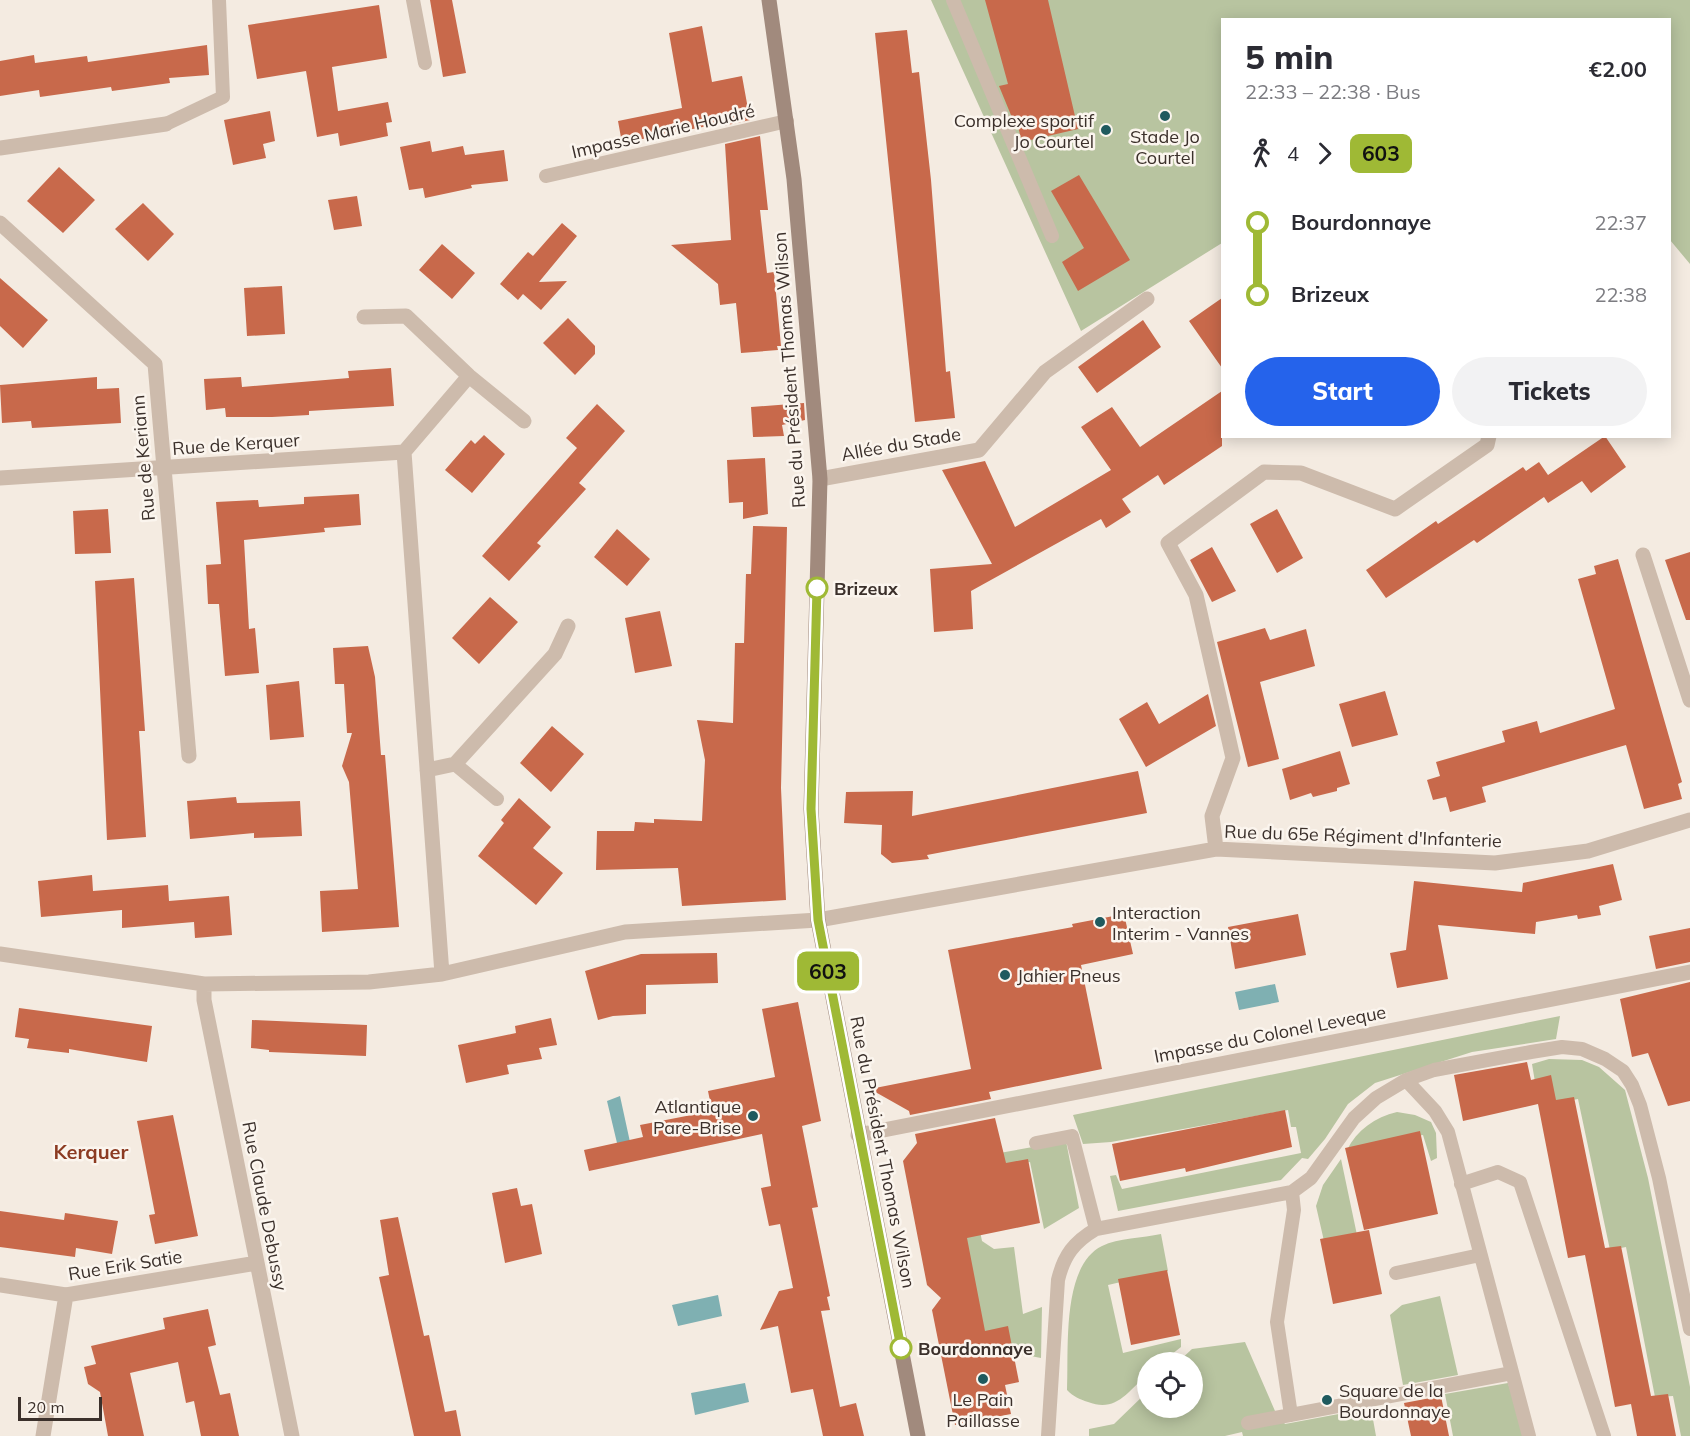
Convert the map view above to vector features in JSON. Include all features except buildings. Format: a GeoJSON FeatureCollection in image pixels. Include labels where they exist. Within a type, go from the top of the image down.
{"type":"FeatureCollection","features":[{"type":"Feature","properties":{"kind":"street","name":"Rue du Président Thomas Wilson"},"geometry":{"type":"LineString","coordinates":[[769,0],[787,121],[820,479],[811,809],[818,920],[918,1436]]}},
{"type":"Feature","properties":{"kind":"street"},"geometry":{"type":"LineString","coordinates":[[0,148],[166,124]]}},
{"type":"Feature","properties":{"kind":"street","name":"Rue de Keriann"},"geometry":{"type":"LineString","coordinates":[[0,223],[155,364],[189,756]]}},
{"type":"Feature","properties":{"kind":"street","name":"Allée du Stade"},"geometry":{"type":"LineString","coordinates":[[820,479],[979,450],[1045,372],[1147,299]]}},
{"type":"Feature","properties":{"kind":"street"},"geometry":{"type":"LineString","coordinates":[[364,317],[405,316],[469,376],[524,421]]}},
{"type":"Feature","properties":{"kind":"street"},"geometry":{"type":"LineString","coordinates":[[442,974],[404,452],[469,376]]}},
{"type":"Feature","properties":{"kind":"street"},"geometry":{"type":"LineString","coordinates":[[1216,849],[1212,816],[1233,758],[1196,595],[1168,543],[1264,472],[1301,473],[1395,508],[1487,445],[1489,438]]}},
{"type":"Feature","properties":{"kind":"street","name":"Rue de Kerquer"},"geometry":{"type":"LineString","coordinates":[[0,478],[404,452]]}},
{"type":"Feature","properties":{"kind":"street"},"geometry":{"type":"LineString","coordinates":[[1643,555],[1690,700]]}},
{"type":"Feature","properties":{"kind":"street"},"geometry":{"type":"LineString","coordinates":[[427,770],[455,764],[555,654],[568,626]]}},
{"type":"Feature","properties":{"kind":"street","name":"Rue du 65e Régiment d'Infanterie"},"geometry":{"type":"LineString","coordinates":[[0,954],[204,984],[369,982],[442,974],[625,932],[818,920],[1216,849],[1495,863],[1588,851],[1690,820]]}},
{"type":"Feature","properties":{"kind":"street","name":"Impasse du Colonel Leveque"},"geometry":{"type":"LineString","coordinates":[[858,1135],[1690,972]]}},
{"type":"Feature","properties":{"kind":"street","name":"Rue Claude Debussy"},"geometry":{"type":"LineString","coordinates":[[204,984],[205,1008],[292,1436]]}},
{"type":"Feature","properties":{"kind":"street","name":"Rue Erik Satie"},"geometry":{"type":"LineString","coordinates":[[0,1286],[66,1295],[257,1263]]}},
{"type":"Feature","properties":{"kind":"street"},"geometry":{"type":"LineString","coordinates":[[43,1436],[66,1295]]}},
{"type":"Feature","properties":{"kind":"lane"},"geometry":{"type":"LineString","coordinates":[[166,124],[223,97],[219,0]]}},
{"type":"Feature","properties":{"kind":"lane"},"geometry":{"type":"LineString","coordinates":[[413,0],[425,63]]}},
{"type":"Feature","properties":{"kind":"lane"},"geometry":{"type":"LineString","coordinates":[[953,0],[1052,236]]}},
{"type":"Feature","properties":{"kind":"lane","name":"Impasse Marie Houdré"},"geometry":{"type":"LineString","coordinates":[[546,176],[787,121]]}},
{"type":"Feature","properties":{"kind":"lane"},"geometry":{"type":"LineString","coordinates":[[455,764],[497,799]]}},
{"type":"Feature","properties":{"kind":"lane"},"geometry":{"type":"LineString","coordinates":[[1048,1436],[1058,1280],[1064,1258],[1080,1238],[1096,1229],[1292,1192],[1311,1178],[1354,1118],[1376,1098],[1406,1080],[1434,1070],[1562,1047],[1582,1049],[1605,1059],[1623,1071],[1632,1085],[1640,1105],[1659,1178],[1690,1329]]}},
{"type":"Feature","properties":{"kind":"lane"},"geometry":{"type":"LineString","coordinates":[[1406,1080],[1435,1111],[1448,1132],[1529,1436]]}},
{"type":"Feature","properties":{"kind":"lane"},"geometry":{"type":"LineString","coordinates":[[1036,1143],[1072,1136],[1096,1229]]}},
{"type":"Feature","properties":{"kind":"lane"},"geometry":{"type":"LineString","coordinates":[[1461,1184],[1498,1172],[1521,1182],[1604,1436]]}},
{"type":"Feature","properties":{"kind":"lane"},"geometry":{"type":"LineString","coordinates":[[1291,1415],[1276,1322],[1294,1210],[1292,1192]]}},
{"type":"Feature","properties":{"kind":"lane"},"geometry":{"type":"LineString","coordinates":[[1396,1273],[1480,1255]]}},
{"type":"Feature","properties":{"kind":"lane"},"geometry":{"type":"LineString","coordinates":[[1248,1423],[1512,1373]]}},
{"type":"Feature","properties":{"kind":"green space","name":"Complexe sportif Jo Courtel"},"geometry":{"type":"Polygon","coordinates":[[[931,0],[1690,0],[1690,264],[1671,241],[1671,18],[1221,18],[1221,244],[1081,331],[931,0]]]}},
{"type":"Feature","properties":{"kind":"green space"},"geometry":{"type":"Polygon","coordinates":[[[1560,1016],[1556,1039],[1472,1052],[1375,1083],[1348,1104],[1325,1139],[1308,1159],[1302,1158],[1281,1180],[1118,1211],[1110,1176],[1116,1175],[1122,1189],[1301,1153],[1296,1127],[1291,1127],[1288,1110],[1111,1142],[1083,1144],[1073,1115],[1560,1016]]]}},
{"type":"Feature","properties":{"kind":"green space"},"geometry":{"type":"Polygon","coordinates":[[[1549,1059],[1582,1060],[1599,1067],[1625,1090],[1648,1178],[1690,1387],[1690,1436],[1681,1436],[1673,1396],[1655,1397],[1626,1247],[1610,1250],[1578,1099],[1539,1106],[1532,1064],[1549,1059]]]}},
{"type":"Feature","properties":{"kind":"green space"},"geometry":{"type":"Polygon","coordinates":[[[1397,1112],[1415,1115],[1431,1122],[1436,1133],[1437,1158],[1431,1161],[1423,1135],[1347,1150],[1356,1136],[1368,1125],[1381,1117],[1397,1112]]]}},
{"type":"Feature","properties":{"kind":"green space"},"geometry":{"type":"Polygon","coordinates":[[[1066,1141],[1079,1208],[1044,1229],[1030,1162],[995,1168],[994,1154],[1066,1141]]]}},
{"type":"Feature","properties":{"kind":"green space"},"geometry":{"type":"Polygon","coordinates":[[[1341,1159],[1357,1235],[1324,1241],[1316,1206],[1323,1185],[1341,1159]]]}},
{"type":"Feature","properties":{"kind":"green space"},"geometry":{"type":"Polygon","coordinates":[[[969,1176],[982,1241],[994,1249],[1014,1247],[1023,1314],[1042,1307],[1041,1358],[999,1350],[978,1335],[960,1254],[969,1176]]]}},
{"type":"Feature","properties":{"kind":"green space"},"geometry":{"type":"Polygon","coordinates":[[[1161,1234],[1168,1271],[1108,1285],[1123,1353],[1181,1339],[1181,1347],[1175,1352],[1137,1352],[1137,1384],[1114,1403],[1098,1405],[1077,1398],[1067,1390],[1068,1333],[1073,1290],[1089,1256],[1108,1243],[1161,1234]]]}},
{"type":"Feature","properties":{"kind":"green space"},"geometry":{"type":"Polygon","coordinates":[[[1440,1296],[1458,1375],[1403,1385],[1390,1315],[1402,1305],[1440,1296]]]}},
{"type":"Feature","properties":{"kind":"green space"},"geometry":{"type":"Polygon","coordinates":[[[1245,1342],[1275,1411],[1285,1424],[1371,1408],[1376,1436],[1243,1436],[1242,1432],[1225,1436],[1089,1436],[1089,1429],[1114,1424],[1137,1402],[1137,1418],[1203,1418],[1203,1352],[1189,1352],[1192,1349],[1245,1342]]]}},
{"type":"Feature","properties":{"kind":"green space"},"geometry":{"type":"Polygon","coordinates":[[[1508,1383],[1525,1436],[1453,1436],[1445,1394],[1508,1383]]]}},
{"type":"Feature","properties":{"kind":"water"},"geometry":{"type":"Polygon","coordinates":[[[1275,984],[1279,1002],[1239,1010],[1235,992],[1275,984]]]}},
{"type":"Feature","properties":{"kind":"water"},"geometry":{"type":"Polygon","coordinates":[[[620,1096],[630,1142],[617,1143],[607,1101],[620,1096]]]}},
{"type":"Feature","properties":{"kind":"water"},"geometry":{"type":"Polygon","coordinates":[[[718,1295],[722,1316],[678,1326],[672,1305],[718,1295]]]}},
{"type":"Feature","properties":{"kind":"water"},"geometry":{"type":"Polygon","coordinates":[[[745,1383],[749,1402],[695,1415],[691,1393],[745,1383]]]}},
{"type":"Feature","properties":{"kind":"bus line","name":"603"},"geometry":{"type":"LineString","coordinates":[[817,588],[811,809],[818,920],[855,1122],[901,1348]]}},
{"type":"Feature","properties":{"kind":"place","name":"Stade Jo Courtel"},"geometry":{"type":"Point","coordinates":[1165,116]}},
{"type":"Feature","properties":{"kind":"place","name":"Complexe sportif Jo Courtel"},"geometry":{"type":"Point","coordinates":[1106,130]}},
{"type":"Feature","properties":{"kind":"place","name":"Brizeux"},"geometry":{"type":"Point","coordinates":[817,588]}},
{"type":"Feature","properties":{"kind":"place","name":"Interaction Interim - Vannes"},"geometry":{"type":"Point","coordinates":[1100,922]}},
{"type":"Feature","properties":{"kind":"place","name":"Jahier Pneus"},"geometry":{"type":"Point","coordinates":[1005,975]}},
{"type":"Feature","properties":{"kind":"place","name":"Atlantique Pare-Brise"},"geometry":{"type":"Point","coordinates":[753,1116]}},
{"type":"Feature","properties":{"kind":"place","name":"Bourdonnaye"},"geometry":{"type":"Point","coordinates":[901,1348]}},
{"type":"Feature","properties":{"kind":"place","name":"Le Pain Paillasse"},"geometry":{"type":"Point","coordinates":[983,1379]}},
{"type":"Feature","properties":{"kind":"place","name":"Square de la Bourdonnaye"},"geometry":{"type":"Point","coordinates":[1327,1400]}},
{"type":"Feature","properties":{"kind":"district","name":"Kerquer"},"geometry":{"type":"Point","coordinates":[91,1151]}}]}
